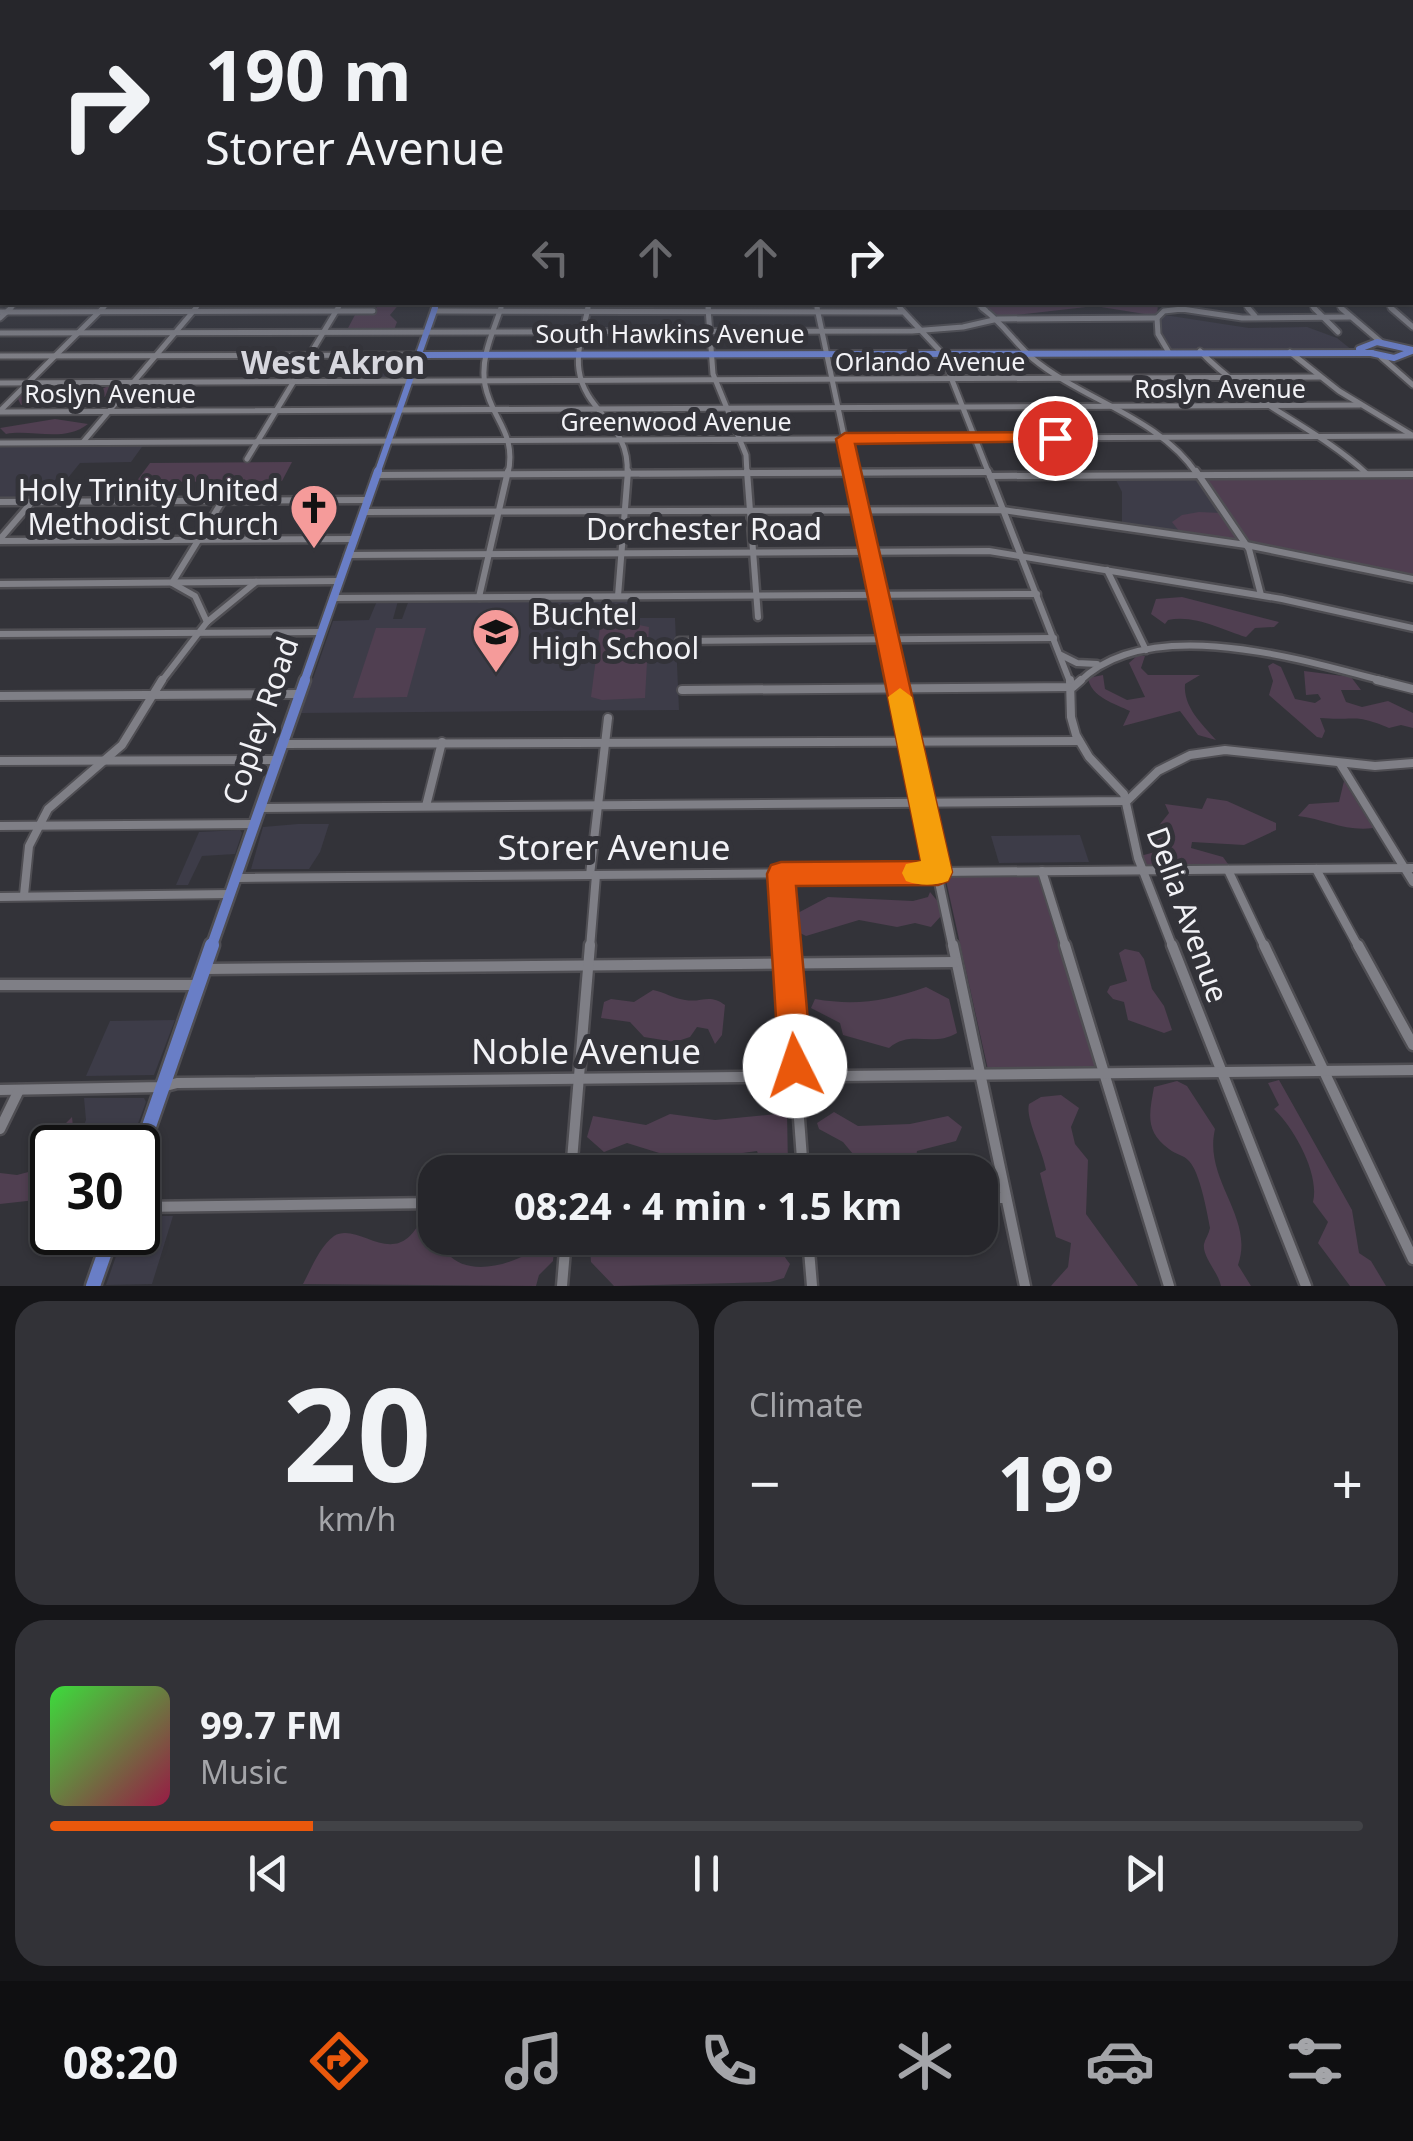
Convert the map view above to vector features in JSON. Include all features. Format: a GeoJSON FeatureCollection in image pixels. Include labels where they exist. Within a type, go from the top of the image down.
{"type":"FeatureCollection","features":[{"type":"Feature","properties":{"kind":"main road","name":"Copley Road"},"geometry":{"type":"LineString","coordinates":[[149,1125],[435,307]]}},
{"type":"Feature","properties":{"kind":"main road"},"geometry":{"type":"LineString","coordinates":[[1373,350],[1382,343],[1413,350]]}},
{"type":"Feature","properties":{"kind":"main road"},"geometry":{"type":"LineString","coordinates":[[1397,347],[1401,356]]}},
{"type":"Feature","properties":{"kind":"main road","name":"South Hawkins Avenue"},"geometry":{"type":"LineString","coordinates":[[418,355],[1373,350]]}},
{"type":"Feature","properties":{"kind":"main road"},"geometry":{"type":"LineString","coordinates":[[1373,350],[1401,356],[1413,350]]}},
{"type":"Feature","properties":{"kind":"main road"},"geometry":{"type":"LineString","coordinates":[[93,1286],[104,1255]]}},
{"type":"Feature","properties":{"kind":"street"},"geometry":{"type":"LineString","coordinates":[[0,411],[106,305]]}},
{"type":"Feature","properties":{"kind":"street"},"geometry":{"type":"LineString","coordinates":[[82,442],[198,305]]}},
{"type":"Feature","properties":{"kind":"street"},"geometry":{"type":"LineString","coordinates":[[248,459],[340,305]]}},
{"type":"Feature","properties":{"kind":"street"},"geometry":{"type":"LineString","coordinates":[[479,596],[509,474],[511,440],[484,382],[486,355],[502,305]]}},
{"type":"Feature","properties":{"kind":"street"},"geometry":{"type":"LineString","coordinates":[[589,305],[580,354],[582,381],[624,440],[628,473],[618,596]]}},
{"type":"Feature","properties":{"kind":"street"},"geometry":{"type":"LineString","coordinates":[[708,305],[714,380],[742,439],[748,473],[758,617]]}},
{"type":"Feature","properties":{"kind":"street"},"geometry":{"type":"LineString","coordinates":[[817,305],[1025,1286]]}},
{"type":"Feature","properties":{"kind":"street"},"geometry":{"type":"LineString","coordinates":[[283,744],[1079,741],[1071,717],[1073,687],[941,352],[898,305]]}},
{"type":"Feature","properties":{"kind":"street"},"geometry":{"type":"LineString","coordinates":[[978,305],[998,319],[1026,352],[1114,406],[1200,474],[1246,545],[1260,595]]}},
{"type":"Feature","properties":{"kind":"street"},"geometry":{"type":"LineString","coordinates":[[1245,305],[1256,318]]}},
{"type":"Feature","properties":{"kind":"street"},"geometry":{"type":"LineString","coordinates":[[1311,305],[1338,332]]}},
{"type":"Feature","properties":{"kind":"street"},"geometry":{"type":"LineString","coordinates":[[1337,305],[1382,343]]}},
{"type":"Feature","properties":{"kind":"street"},"geometry":{"type":"LineString","coordinates":[[1387,305],[1413,327]]}},
{"type":"Feature","properties":{"kind":"street"},"geometry":{"type":"LineString","coordinates":[[0,333],[924,330],[963,328],[998,319],[1157,318],[1164,311],[1184,306],[1256,318],[1350,317]]}},
{"type":"Feature","properties":{"kind":"street"},"geometry":{"type":"LineString","coordinates":[[435,307],[709,314],[902,312]]}},
{"type":"Feature","properties":{"kind":"street"},"geometry":{"type":"LineString","coordinates":[[2,314],[373,311]]}},
{"type":"Feature","properties":{"kind":"street"},"geometry":{"type":"LineString","coordinates":[[1157,318],[1158,334],[1168,351]]}},
{"type":"Feature","properties":{"kind":"street"},"geometry":{"type":"LineString","coordinates":[[1367,332],[1373,350],[1413,385]]}},
{"type":"Feature","properties":{"kind":"street"},"geometry":{"type":"LineString","coordinates":[[1289,351],[1360,405],[1413,436]]}},
{"type":"Feature","properties":{"kind":"street"},"geometry":{"type":"LineString","coordinates":[[1200,352],[1226,378],[1322,436],[1367,474]]}},
{"type":"Feature","properties":{"kind":"street","name":"South Hawkins Avenue"},"geometry":{"type":"LineString","coordinates":[[0,356],[418,355]]}},
{"type":"Feature","properties":{"kind":"street"},"geometry":{"type":"LineString","coordinates":[[1399,369],[1395,360],[1401,356]]}},
{"type":"Feature","properties":{"kind":"street","name":"Orlando Avenue"},"geometry":{"type":"LineString","coordinates":[[0,383],[1320,377]]}},
{"type":"Feature","properties":{"kind":"street","name":"Roslyn Avenue"},"geometry":{"type":"LineString","coordinates":[[0,411],[1360,405]]}},
{"type":"Feature","properties":{"kind":"street","name":"Greenwood Avenue"},"geometry":{"type":"LineString","coordinates":[[0,442],[1413,436]]}},
{"type":"Feature","properties":{"kind":"street"},"geometry":{"type":"LineString","coordinates":[[376,475],[1413,474]]}},
{"type":"Feature","properties":{"kind":"street"},"geometry":{"type":"LineString","coordinates":[[172,583],[234,482]]}},
{"type":"Feature","properties":{"kind":"street"},"geometry":{"type":"LineString","coordinates":[[0,502],[368,500]]}},
{"type":"Feature","properties":{"kind":"street"},"geometry":{"type":"LineString","coordinates":[[0,540],[32,502]]}},
{"type":"Feature","properties":{"kind":"street"},"geometry":{"type":"LineString","coordinates":[[364,512],[1004,510],[1246,545],[1413,580]]}},
{"type":"Feature","properties":{"kind":"street"},"geometry":{"type":"LineString","coordinates":[[0,540],[354,540]]}},
{"type":"Feature","properties":{"kind":"street","name":"Dorchester Road"},"geometry":{"type":"LineString","coordinates":[[348,555],[989,551],[1260,595],[1413,628]]}},
{"type":"Feature","properties":{"kind":"street"},"geometry":{"type":"LineString","coordinates":[[1106,570],[1146,650]]}},
{"type":"Feature","properties":{"kind":"street"},"geometry":{"type":"LineString","coordinates":[[24,895],[28,850],[37,826],[66,790],[106,760],[136,728],[152,696],[207,622],[256,582]]}},
{"type":"Feature","properties":{"kind":"street"},"geometry":{"type":"LineString","coordinates":[[0,584],[338,582]]}},
{"type":"Feature","properties":{"kind":"street"},"geometry":{"type":"LineString","coordinates":[[172,583],[195,596],[207,622]]}},
{"type":"Feature","properties":{"kind":"street"},"geometry":{"type":"LineString","coordinates":[[334,598],[1036,594]]}},
{"type":"Feature","properties":{"kind":"street"},"geometry":{"type":"LineString","coordinates":[[0,634],[321,632]]}},
{"type":"Feature","properties":{"kind":"street"},"geometry":{"type":"LineString","coordinates":[[679,641],[1054,638]]}},
{"type":"Feature","properties":{"kind":"street"},"geometry":{"type":"LineString","coordinates":[[1060,655],[1080,664],[1098,664],[1146,650],[1192,647],[1253,653],[1413,689]]}},
{"type":"Feature","properties":{"kind":"street"},"geometry":{"type":"LineString","coordinates":[[682,690],[1073,687],[1098,664]]}},
{"type":"Feature","properties":{"kind":"street"},"geometry":{"type":"LineString","coordinates":[[0,696],[299,694]]}},
{"type":"Feature","properties":{"kind":"street"},"geometry":{"type":"LineString","coordinates":[[572,1155],[608,718]]}},
{"type":"Feature","properties":{"kind":"street","name":"Delia Avenue"},"geometry":{"type":"LineString","coordinates":[[1079,741],[1127,801],[1130,833],[1143,871],[1306,1286]]}},
{"type":"Feature","properties":{"kind":"street"},"geometry":{"type":"LineString","coordinates":[[426,806],[442,742]]}},
{"type":"Feature","properties":{"kind":"street"},"geometry":{"type":"LineString","coordinates":[[260,808],[1127,801],[1158,768],[1205,751],[1254,749],[1341,765],[1413,763]]}},
{"type":"Feature","properties":{"kind":"street"},"geometry":{"type":"LineString","coordinates":[[0,761],[277,760]]}},
{"type":"Feature","properties":{"kind":"street"},"geometry":{"type":"LineString","coordinates":[[1341,765],[1409,868],[1413,882]]}},
{"type":"Feature","properties":{"kind":"street"},"geometry":{"type":"LineString","coordinates":[[0,826],[254,824]]}},
{"type":"Feature","properties":{"kind":"street","name":"Storer Avenue"},"geometry":{"type":"LineString","coordinates":[[235,878],[1409,868]]}},
{"type":"Feature","properties":{"kind":"street"},"geometry":{"type":"LineString","coordinates":[[1316,869],[1413,1045]]}},
{"type":"Feature","properties":{"kind":"street"},"geometry":{"type":"LineString","coordinates":[[1228,870],[1413,1259]]}},
{"type":"Feature","properties":{"kind":"street"},"geometry":{"type":"LineString","coordinates":[[1042,872],[1169,1286]]}},
{"type":"Feature","properties":{"kind":"street"},"geometry":{"type":"LineString","coordinates":[[781,874],[802,1155]]}},
{"type":"Feature","properties":{"kind":"street"},"geometry":{"type":"LineString","coordinates":[[0,897],[230,894]]}},
{"type":"Feature","properties":{"kind":"street"},"geometry":{"type":"LineString","coordinates":[[204,969],[956,962]]}},
{"type":"Feature","properties":{"kind":"street"},"geometry":{"type":"LineString","coordinates":[[0,985],[198,984]]}},
{"type":"Feature","properties":{"kind":"street","name":"Noble Avenue"},"geometry":{"type":"LineString","coordinates":[[0,1090],[177,1083],[1413,1070]]}},
{"type":"Feature","properties":{"kind":"street"},"geometry":{"type":"LineString","coordinates":[[0,1129],[19,1090]]}},
{"type":"Feature","properties":{"kind":"street"},"geometry":{"type":"LineString","coordinates":[[998,1198],[1006,1198]]}},
{"type":"Feature","properties":{"kind":"street"},"geometry":{"type":"LineString","coordinates":[[160,1207],[418,1203]]}},
{"type":"Feature","properties":{"kind":"street"},"geometry":{"type":"LineString","coordinates":[[562,1286],[565,1255]]}},
{"type":"Feature","properties":{"kind":"street"},"geometry":{"type":"LineString","coordinates":[[809,1255],[812,1286]]}},
{"type":"Feature","properties":{"kind":"shaded area"},"geometry":{"type":"Polygon","coordinates":[[[378,305],[398,305],[390,315],[397,322],[394,330],[347,330],[356,313],[372,313],[378,305]]]}},
{"type":"Feature","properties":{"kind":"shaded area"},"geometry":{"type":"Polygon","coordinates":[[[979,305],[1158,305],[1157,316],[1095,306],[998,317],[979,305]]]}},
{"type":"Feature","properties":{"kind":"shaded area"},"geometry":{"type":"Polygon","coordinates":[[[1158,314],[1249,328],[1307,327],[1337,338],[1352,350],[1168,351],[1158,334],[1158,314]]]}},
{"type":"Feature","properties":{"kind":"shaded area"},"geometry":{"type":"Polygon","coordinates":[[[351,358],[408,358],[400,379],[339,381],[351,358]]]}},
{"type":"Feature","properties":{"kind":"shaded area"},"geometry":{"type":"Polygon","coordinates":[[[110,385],[122,388],[86,402],[21,405],[18,399],[26,390],[64,392],[66,397],[92,394],[110,385]]]}},
{"type":"Feature","properties":{"kind":"shaded area"},"geometry":{"type":"Polygon","coordinates":[[[55,419],[88,424],[58,434],[6,434],[0,428],[55,419]]]}},
{"type":"Feature","properties":{"kind":"shaded area"},"geometry":{"type":"Polygon","coordinates":[[[144,444],[131,462],[80,463],[67,479],[56,479],[40,497],[0,498],[0,445],[144,444]]]}},
{"type":"Feature","properties":{"kind":"shaded area"},"geometry":{"type":"Polygon","coordinates":[[[292,462],[282,481],[136,482],[150,463],[292,462]]]}},
{"type":"Feature","properties":{"kind":"shaded area"},"geometry":{"type":"Polygon","coordinates":[[[1413,475],[1413,578],[1248,542],[1204,477],[1413,475]]]}},
{"type":"Feature","properties":{"kind":"shaded area"},"geometry":{"type":"Polygon","coordinates":[[[1114,476],[1197,476],[1241,543],[1122,525],[1122,492],[1114,476]]]}},
{"type":"Feature","properties":{"kind":"shaded area"},"geometry":{"type":"Polygon","coordinates":[[[1221,513],[1239,541],[1179,531],[1172,522],[1182,515],[1221,513]]]}},
{"type":"Feature","properties":{"kind":"shaded area"},"geometry":{"type":"Polygon","coordinates":[[[1182,597],[1279,622],[1274,627],[1255,628],[1246,637],[1188,619],[1168,620],[1165,624],[1151,614],[1156,599],[1182,597]]]}},
{"type":"Feature","properties":{"kind":"shaded area","name":"Buchtel High School"},"geometry":{"type":"Polygon","coordinates":[[[638,599],[637,618],[675,618],[679,710],[301,713],[333,621],[369,620],[377,601],[398,601],[393,619],[402,619],[409,600],[638,599]]]}},
{"type":"Feature","properties":{"kind":"shaded area"},"geometry":{"type":"Polygon","coordinates":[[[600,627],[649,627],[645,698],[591,697],[600,627]]]}},
{"type":"Feature","properties":{"kind":"shaded area"},"geometry":{"type":"Polygon","coordinates":[[[376,628],[426,628],[407,697],[353,698],[376,628]]]}},
{"type":"Feature","properties":{"kind":"shaded area"},"geometry":{"type":"Polygon","coordinates":[[[1138,655],[1145,656],[1141,668],[1148,675],[1200,675],[1185,684],[1185,692],[1194,715],[1216,740],[1198,735],[1180,711],[1123,726],[1130,711],[1099,695],[1088,678],[1103,675],[1105,689],[1127,700],[1145,697],[1129,663],[1138,655]]]}},
{"type":"Feature","properties":{"kind":"shaded area"},"geometry":{"type":"Polygon","coordinates":[[[1273,663],[1281,667],[1295,699],[1315,703],[1321,699],[1318,694],[1306,695],[1304,671],[1351,677],[1361,690],[1341,690],[1346,702],[1362,707],[1388,701],[1413,713],[1413,728],[1389,728],[1361,719],[1320,718],[1325,731],[1322,738],[1317,737],[1269,695],[1273,681],[1268,666],[1273,663]]]}},
{"type":"Feature","properties":{"kind":"shaded area"},"geometry":{"type":"Polygon","coordinates":[[[1344,781],[1373,828],[1345,827],[1298,816],[1309,804],[1339,802],[1344,781]]]}},
{"type":"Feature","properties":{"kind":"shaded area"},"geometry":{"type":"Polygon","coordinates":[[[1207,798],[1227,801],[1276,823],[1276,830],[1244,845],[1192,842],[1191,848],[1223,857],[1228,864],[1146,865],[1140,856],[1155,852],[1148,839],[1169,813],[1165,804],[1202,809],[1207,798]]]}},
{"type":"Feature","properties":{"kind":"shaded area"},"geometry":{"type":"Polygon","coordinates":[[[329,824],[320,852],[309,869],[251,869],[263,827],[329,824]]]}},
{"type":"Feature","properties":{"kind":"shaded area"},"geometry":{"type":"Polygon","coordinates":[[[240,830],[235,854],[202,856],[188,885],[176,885],[199,832],[240,830]]]}},
{"type":"Feature","properties":{"kind":"shaded area"},"geometry":{"type":"Polygon","coordinates":[[[1080,835],[1089,862],[999,863],[991,836],[1080,835]]]}},
{"type":"Feature","properties":{"kind":"shaded area"},"geometry":{"type":"Polygon","coordinates":[[[1038,875],[1096,1069],[988,1070],[945,876],[1038,875]]]}},
{"type":"Feature","properties":{"kind":"shaded area"},"geometry":{"type":"Polygon","coordinates":[[[930,892],[940,904],[941,916],[931,927],[915,923],[897,927],[859,920],[806,936],[794,930],[794,915],[828,897],[913,901],[928,897],[930,892]]]}},
{"type":"Feature","properties":{"kind":"shaded area"},"geometry":{"type":"Polygon","coordinates":[[[1125,949],[1139,952],[1144,959],[1152,989],[1164,1006],[1172,1030],[1164,1033],[1128,1020],[1124,1002],[1107,992],[1110,986],[1127,981],[1119,953],[1125,949]]]}},
{"type":"Feature","properties":{"kind":"shaded area"},"geometry":{"type":"Polygon","coordinates":[[[926,987],[949,999],[957,1033],[939,1039],[906,1040],[889,1048],[843,1035],[840,1023],[811,1008],[815,999],[871,1001],[926,987]]]}},
{"type":"Feature","properties":{"kind":"shaded area"},"geometry":{"type":"Polygon","coordinates":[[[653,990],[691,1001],[719,1001],[725,1005],[722,1035],[715,1044],[708,1029],[697,1027],[690,1037],[675,1042],[644,1037],[630,1022],[601,1018],[604,1002],[634,1002],[653,990]]]}},
{"type":"Feature","properties":{"kind":"shaded area"},"geometry":{"type":"Polygon","coordinates":[[[175,1020],[154,1075],[86,1076],[110,1021],[175,1020]]]}},
{"type":"Feature","properties":{"kind":"shaded area"},"geometry":{"type":"Polygon","coordinates":[[[1279,1080],[1352,1210],[1359,1253],[1371,1261],[1386,1286],[1350,1286],[1318,1243],[1328,1222],[1313,1202],[1313,1178],[1304,1152],[1274,1109],[1279,1105],[1268,1083],[1279,1080]]]}},
{"type":"Feature","properties":{"kind":"shaded area"},"geometry":{"type":"Polygon","coordinates":[[[1177,1081],[1187,1086],[1215,1129],[1216,1165],[1240,1231],[1238,1265],[1251,1286],[1221,1286],[1204,1249],[1210,1228],[1196,1174],[1189,1161],[1171,1151],[1152,1129],[1154,1087],[1177,1081]]]}},
{"type":"Feature","properties":{"kind":"shaded area"},"geometry":{"type":"Polygon","coordinates":[[[1061,1095],[1079,1108],[1071,1127],[1075,1144],[1088,1160],[1086,1214],[1138,1286],[1051,1286],[1068,1267],[1071,1243],[1056,1237],[1040,1173],[1046,1170],[1028,1110],[1029,1104],[1041,1097],[1061,1095]]]}},
{"type":"Feature","properties":{"kind":"shaded area"},"geometry":{"type":"Polygon","coordinates":[[[84,1098],[144,1098],[146,1102],[137,1125],[84,1125],[84,1098]]]}},
{"type":"Feature","properties":{"kind":"shaded area"},"geometry":{"type":"Polygon","coordinates":[[[834,1112],[858,1126],[910,1124],[948,1116],[962,1127],[956,1141],[917,1151],[916,1155],[854,1155],[843,1142],[819,1129],[817,1123],[834,1112]]]}},
{"type":"Feature","properties":{"kind":"shaded area"},"geometry":{"type":"Polygon","coordinates":[[[787,1113],[788,1155],[758,1155],[757,1151],[666,1155],[627,1143],[604,1152],[587,1137],[593,1116],[646,1125],[670,1114],[715,1120],[787,1113]]]}},
{"type":"Feature","properties":{"kind":"shaded area"},"geometry":{"type":"Polygon","coordinates":[[[30,1172],[30,1201],[0,1204],[0,1173],[30,1172]]]}},
{"type":"Feature","properties":{"kind":"shaded area"},"geometry":{"type":"Polygon","coordinates":[[[160,1216],[173,1216],[152,1284],[106,1285],[116,1255],[160,1255],[160,1216]]]}},
{"type":"Feature","properties":{"kind":"shaded area"},"geometry":{"type":"Polygon","coordinates":[[[418,1224],[418,1255],[449,1255],[459,1262],[486,1267],[525,1255],[554,1255],[553,1261],[539,1275],[536,1286],[303,1284],[320,1252],[334,1236],[344,1233],[391,1244],[414,1232],[418,1224]]]}},
{"type":"Feature","properties":{"kind":"shaded area"},"geometry":{"type":"Polygon","coordinates":[[[590,1255],[783,1255],[790,1264],[784,1278],[770,1282],[614,1286],[591,1262],[590,1255]]]}},
{"type":"Feature","properties":{"kind":"slow traffic"},"geometry":{"type":"LineString","coordinates":[[900,697],[938,872],[917,873]]}},
{"type":"Feature","properties":{"kind":"place","name":"Holy Trinity United Methodist Church"},"geometry":{"type":"Point","coordinates":[314,550]}},
{"type":"Feature","properties":{"kind":"place","name":"Buchtel High School"},"geometry":{"type":"Point","coordinates":[496,674]}},
{"type":"Feature","properties":{"kind":"district","name":"West Akron"},"geometry":{"type":"Point","coordinates":[333,363]}},
{"type":"Feature","properties":{"kind":"route"},"geometry":{"type":"LineString","coordinates":[[795,1066],[781,874],[938,872],[845,439],[1055,438]]}}]}
